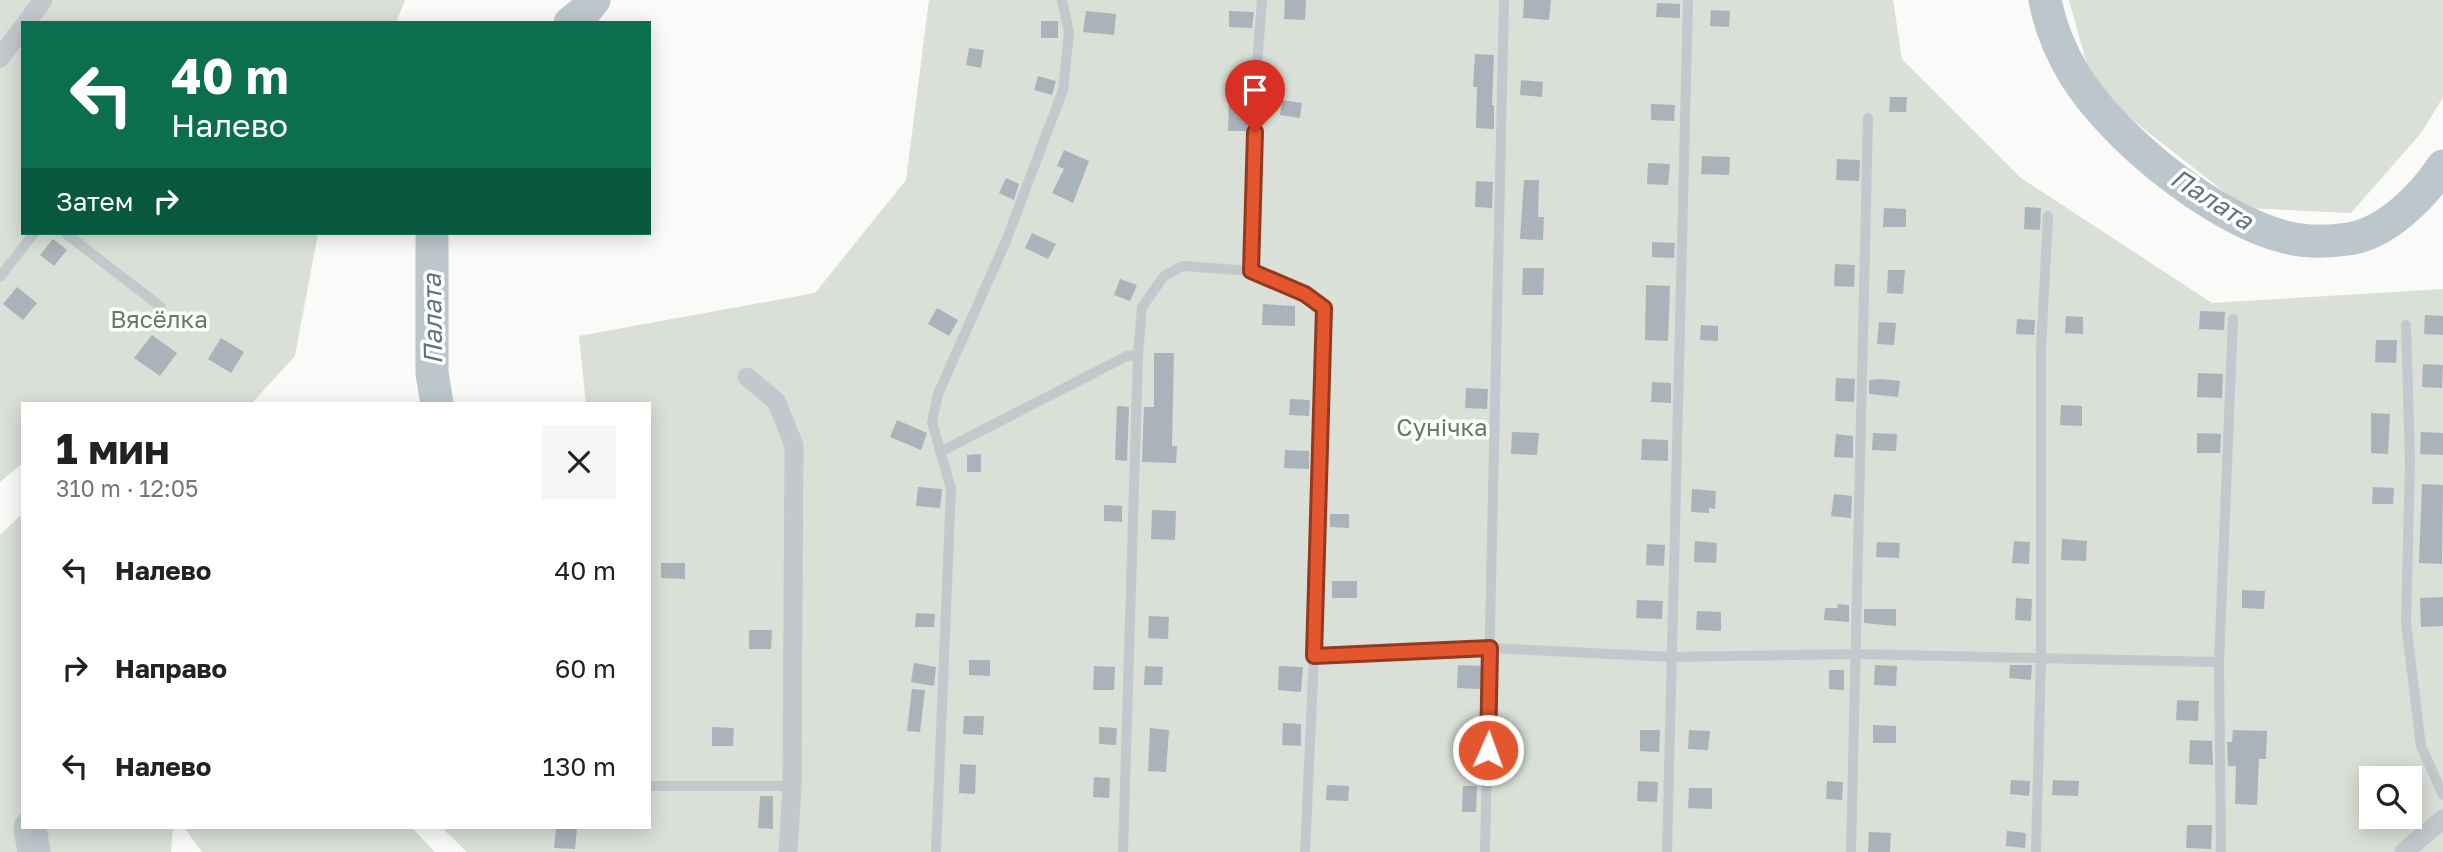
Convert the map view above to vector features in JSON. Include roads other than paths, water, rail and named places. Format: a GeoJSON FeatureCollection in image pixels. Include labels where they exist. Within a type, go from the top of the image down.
{"type":"FeatureCollection","features":[{"type":"Feature","properties":{"kind":"street"},"geometry":{"type":"LineString","coordinates":[[27,21],[43,0]]}},
{"type":"Feature","properties":{"kind":"street"},"geometry":{"type":"LineString","coordinates":[[0,58],[21,29]]}},
{"type":"Feature","properties":{"kind":"street"},"geometry":{"type":"LineString","coordinates":[[747,377],[776,401],[794,445],[792,786],[788,852]]}},
{"type":"Feature","properties":{"kind":"street"},"geometry":{"type":"LineString","coordinates":[[2404,852],[2424,844],[2443,819]]}},
{"type":"Feature","properties":{"kind":"lane"},"geometry":{"type":"LineString","coordinates":[[936,852],[951,489],[932,422],[938,394],[1006,241],[1063,90],[1069,33],[1062,0]]}},
{"type":"Feature","properties":{"kind":"lane"},"geometry":{"type":"LineString","coordinates":[[1251,271],[1256,77],[1262,0]]}},
{"type":"Feature","properties":{"kind":"lane"},"geometry":{"type":"LineString","coordinates":[[1485,852],[1504,0]]}},
{"type":"Feature","properties":{"kind":"lane"},"geometry":{"type":"LineString","coordinates":[[1667,852],[1688,0]]}},
{"type":"Feature","properties":{"kind":"lane"},"geometry":{"type":"LineString","coordinates":[[1851,852],[1868,118]]}},
{"type":"Feature","properties":{"kind":"lane"},"geometry":{"type":"LineString","coordinates":[[2036,852],[2041,656],[2040,349],[2048,216]]}},
{"type":"Feature","properties":{"kind":"lane"},"geometry":{"type":"LineString","coordinates":[[0,277],[32,235]]}},
{"type":"Feature","properties":{"kind":"lane"},"geometry":{"type":"LineString","coordinates":[[68,235],[161,307]]}},
{"type":"Feature","properties":{"kind":"lane"},"geometry":{"type":"LineString","coordinates":[[1123,852],[1138,355],[1142,307],[1164,275],[1183,266],[1251,271],[1305,294],[1324,308],[1314,656],[1305,852]]}},
{"type":"Feature","properties":{"kind":"lane"},"geometry":{"type":"LineString","coordinates":[[2221,852],[2219,662],[2233,319]]}},
{"type":"Feature","properties":{"kind":"lane"},"geometry":{"type":"LineString","coordinates":[[2406,325],[2410,461],[2406,623],[2421,746],[2443,795]]}},
{"type":"Feature","properties":{"kind":"lane"},"geometry":{"type":"LineString","coordinates":[[940,452],[1127,356],[1138,355]]}},
{"type":"Feature","properties":{"kind":"lane"},"geometry":{"type":"LineString","coordinates":[[1314,656],[1490,648],[1672,657],[1856,654],[2219,662]]}},
{"type":"Feature","properties":{"kind":"lane"},"geometry":{"type":"LineString","coordinates":[[651,786],[792,786]]}},
{"type":"Feature","properties":{"kind":"waterway","name":"Палата"},"geometry":{"type":"LineString","coordinates":[[572,21],[594,0]]}},
{"type":"Feature","properties":{"kind":"waterway","name":"Палата"},"geometry":{"type":"LineString","coordinates":[[2045,0],[2053,29],[2069,65],[2113,124],[2138,149],[2197,194],[2227,213],[2257,227],[2285,237],[2308,241],[2362,236],[2402,212],[2443,166]]}},
{"type":"Feature","properties":{"kind":"waterway","name":"Палата"},"geometry":{"type":"LineString","coordinates":[[432,235],[432,373],[437,402]]}},
{"type":"Feature","properties":{"kind":"waterway","name":"Палата"},"geometry":{"type":"LineString","coordinates":[[30,829],[34,852]]}},
{"type":"Feature","properties":{"kind":"park label","name":"Вясёлка"},"geometry":{"type":"Point","coordinates":[159,318]}},
{"type":"Feature","properties":{"kind":"park label","name":"Сунічка"},"geometry":{"type":"Point","coordinates":[1442,426]}}]}
